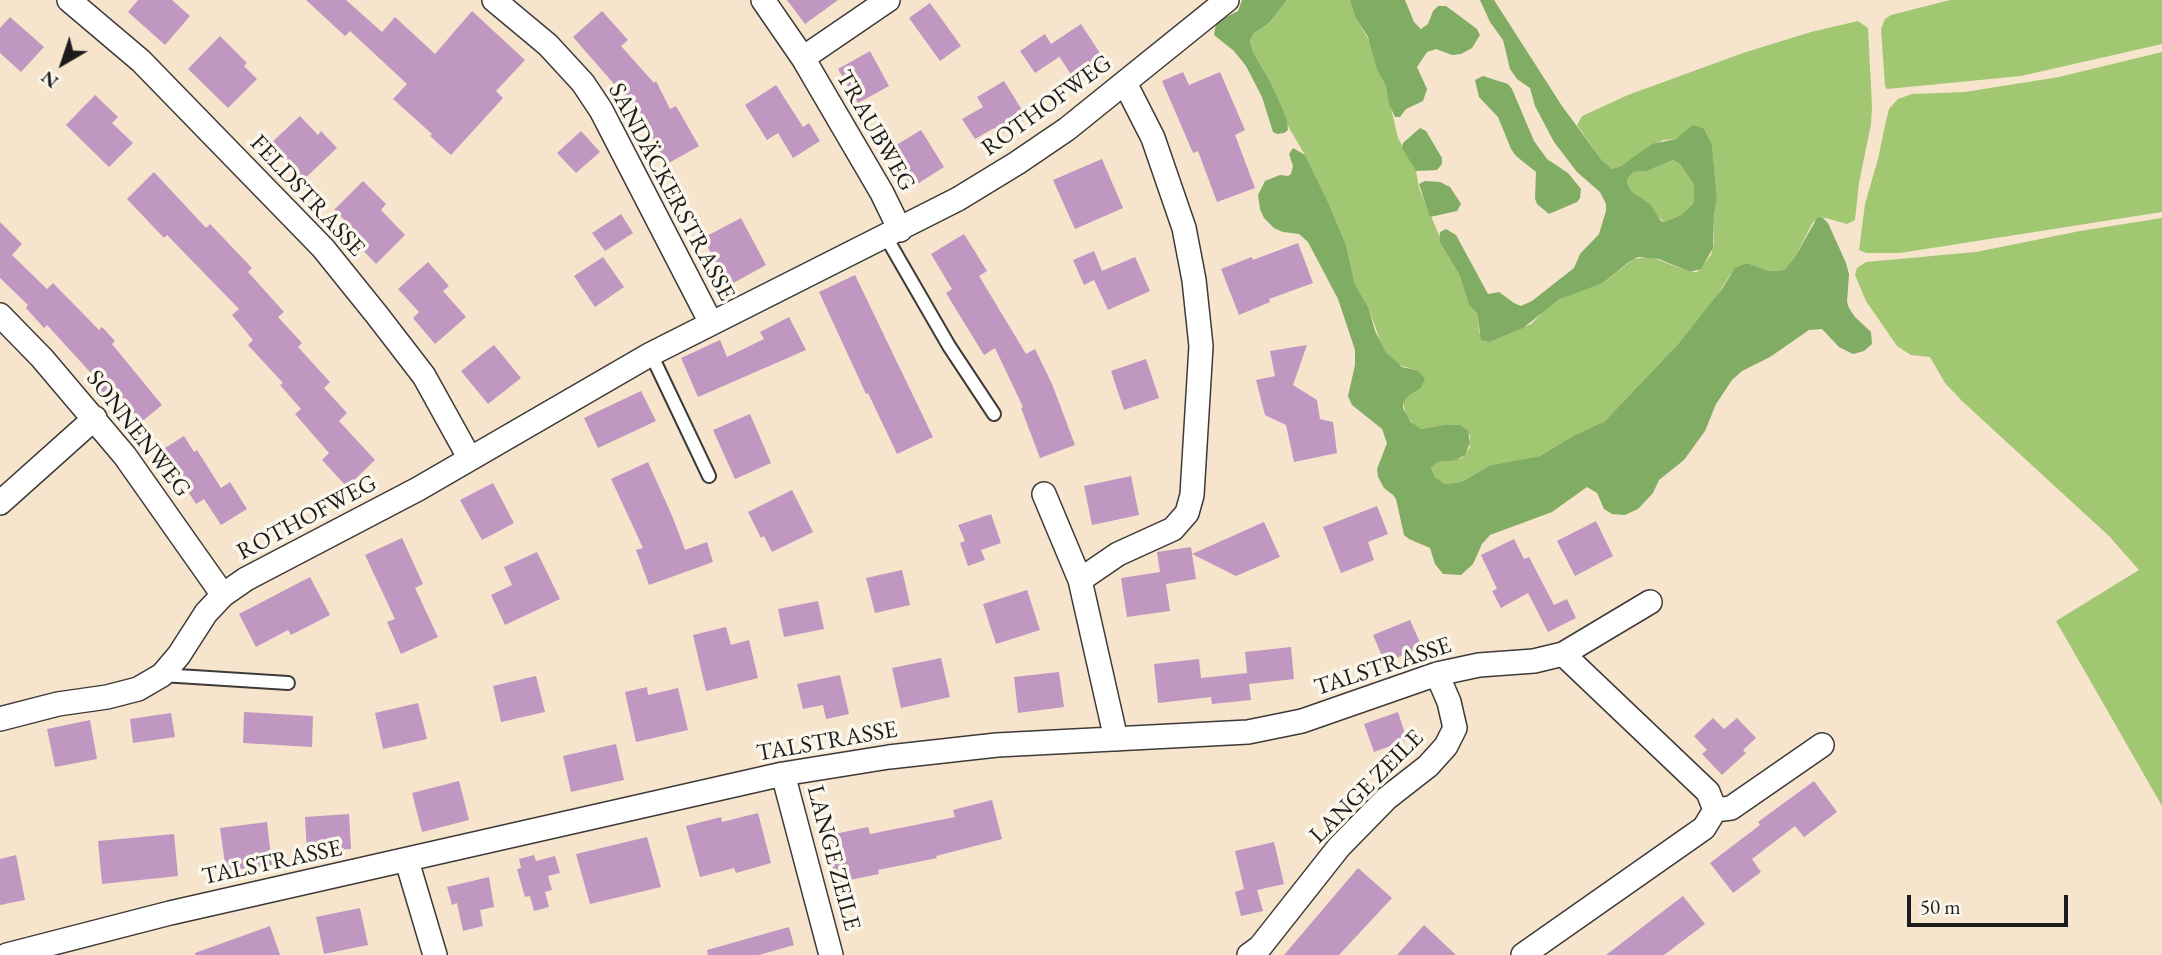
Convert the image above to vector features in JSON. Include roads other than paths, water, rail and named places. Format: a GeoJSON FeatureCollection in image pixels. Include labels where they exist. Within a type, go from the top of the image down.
{"type":"FeatureCollection","features":[{"type":"Feature","properties":{"kind":"street","name":"FELDSTRASSE"},"geometry":{"type":"LineString","coordinates":[[69,0],[141,61],[323,248],[424,376],[470,459]]}},
{"type":"Feature","properties":{"kind":"street","name":"SANDÄCKERSTRASSE"},"geometry":{"type":"LineString","coordinates":[[494,0],[548,45],[589,92],[601,110],[711,323]]}},
{"type":"Feature","properties":{"kind":"street","name":"TRAUBWEG"},"geometry":{"type":"LineString","coordinates":[[763,0],[803,58],[882,193],[893,233]]}},
{"type":"Feature","properties":{"kind":"street","name":"TRAUBWEG"},"geometry":{"type":"LineString","coordinates":[[803,58],[888,0]]}},
{"type":"Feature","properties":{"kind":"street","name":"ROTHOFWEG"},"geometry":{"type":"LineString","coordinates":[[0,719],[58,704],[138,690],[162,675],[179,655],[206,613],[246,579],[470,459],[651,355],[893,233],[1017,163],[1067,129],[1227,0]]}},
{"type":"Feature","properties":{"kind":"street"},"geometry":{"type":"LineString","coordinates":[[1080,580],[1118,554],[1174,529],[1187,513],[1192,495],[1201,346],[1192,266],[1184,228],[1163,165],[1144,116],[1125,83]]}},
{"type":"Feature","properties":{"kind":"street","name":"SONNENWEG"},"geometry":{"type":"LineString","coordinates":[[0,314],[95,418],[163,508],[223,596]]}},
{"type":"Feature","properties":{"kind":"street"},"geometry":{"type":"LineString","coordinates":[[0,503],[95,418]]}},
{"type":"Feature","properties":{"kind":"street"},"geometry":{"type":"LineString","coordinates":[[1044,494],[1080,580],[1116,739]]}},
{"type":"Feature","properties":{"kind":"street","name":"TALSTRASSE"},"geometry":{"type":"LineString","coordinates":[[7,955],[170,913],[783,774],[889,757],[998,745],[1248,732],[1302,722],[1437,674],[1479,665],[1534,661],[1563,654],[1650,602]]}},
{"type":"Feature","properties":{"kind":"street"},"geometry":{"type":"LineString","coordinates":[[1563,654],[1708,792],[1715,810]]}},
{"type":"Feature","properties":{"kind":"street","name":"LANGE ZEILE"},"geometry":{"type":"LineString","coordinates":[[1249,955],[1260,947],[1293,908],[1339,847],[1387,799],[1428,766],[1446,746],[1455,728],[1449,702],[1437,674]]}},
{"type":"Feature","properties":{"kind":"street"},"geometry":{"type":"LineString","coordinates":[[1715,810],[1731,808],[1822,746]]}},
{"type":"Feature","properties":{"kind":"street","name":"LANGE ZEILE"},"geometry":{"type":"LineString","coordinates":[[783,774],[831,955]]}},
{"type":"Feature","properties":{"kind":"street"},"geometry":{"type":"LineString","coordinates":[[1523,955],[1704,828],[1715,810]]}},
{"type":"Feature","properties":{"kind":"street"},"geometry":{"type":"LineString","coordinates":[[407,861],[430,954]]}},
{"type":"Feature","properties":{"kind":"lane"},"geometry":{"type":"LineString","coordinates":[[893,233],[950,346],[994,414]]}},
{"type":"Feature","properties":{"kind":"lane"},"geometry":{"type":"LineString","coordinates":[[651,355],[709,476]]}},
{"type":"Feature","properties":{"kind":"lane"},"geometry":{"type":"LineString","coordinates":[[162,675],[288,683]]}}]}
